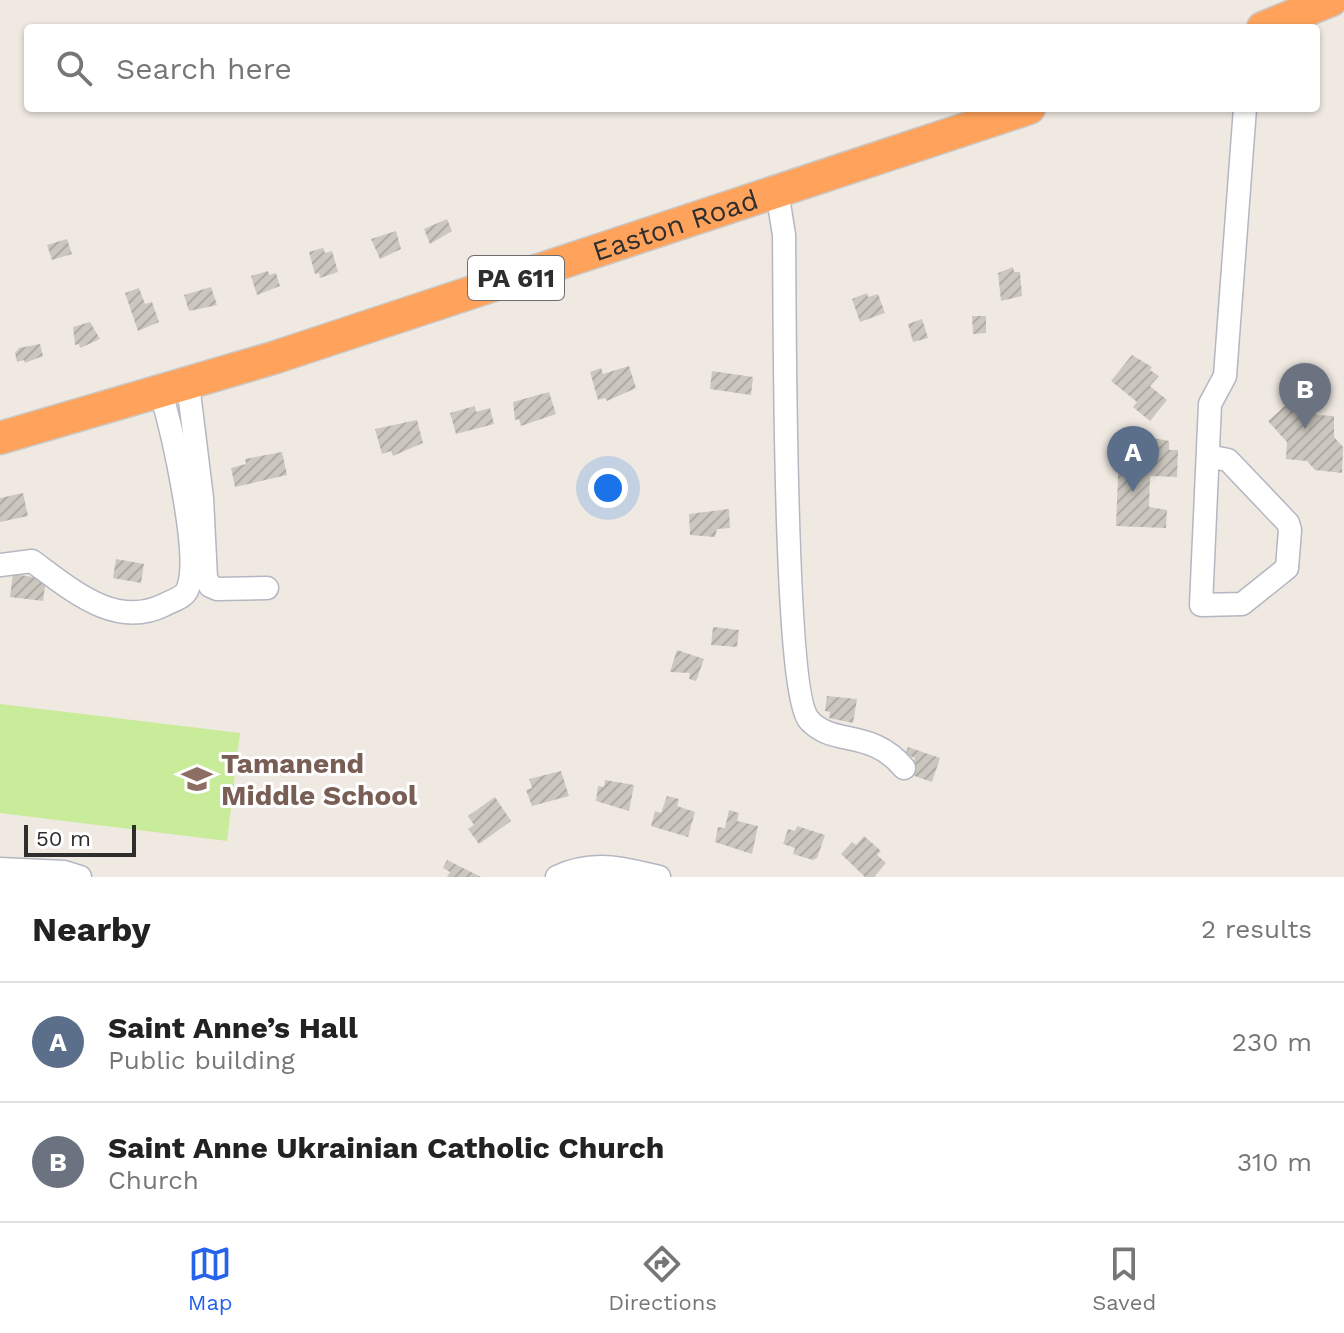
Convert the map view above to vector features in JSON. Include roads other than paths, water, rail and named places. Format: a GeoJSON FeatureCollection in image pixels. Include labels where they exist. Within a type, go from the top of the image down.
{"type":"FeatureCollection","features":[{"type":"Feature","properties":{"kind":"highway"},"geometry":{"type":"LineString","coordinates":[[1273,24],[1331,0]]}},
{"type":"Feature","properties":{"kind":"highway","name":"Easton Road"},"geometry":{"type":"LineString","coordinates":[[0,438],[175,389],[1017,112]]}},
{"type":"Feature","properties":{"kind":"street"},"geometry":{"type":"LineString","coordinates":[[1208,456],[1228,460],[1288,523],[1290,530],[1287,568],[1236,606],[1201,605],[1210,404],[1225,376],[1245,112]]}},
{"type":"Feature","properties":{"kind":"street"},"geometry":{"type":"LineString","coordinates":[[777,191],[784,235],[792,589],[799,698],[808,719],[822,730],[878,744],[904,768]]}},
{"type":"Feature","properties":{"kind":"street"},"geometry":{"type":"LineString","coordinates":[[0,565],[32,561],[76,593],[124,615],[149,612],[185,595],[190,585],[191,554],[173,433],[175,389]]}},
{"type":"Feature","properties":{"kind":"street"},"geometry":{"type":"LineString","coordinates":[[175,389],[202,498],[206,578],[210,586],[217,589],[267,588]]}},
{"type":"Feature","properties":{"kind":"street"},"geometry":{"type":"LineString","coordinates":[[557,877],[596,866],[617,866],[659,877]]}},
{"type":"Feature","properties":{"kind":"street"},"geometry":{"type":"LineString","coordinates":[[6,872],[64,872],[80,877]]}},
{"type":"Feature","properties":{"kind":"place","name":"Saint Anne Ukrainian Catholic Church"},"geometry":{"type":"Point","coordinates":[1305,429]}},
{"type":"Feature","properties":{"kind":"place","name":"Saint Anne’s Hall"},"geometry":{"type":"Point","coordinates":[1133,492]}},
{"type":"Feature","properties":{"kind":"place","name":"Tamanend Middle School"},"geometry":{"type":"Point","coordinates":[197,779]}}]}
